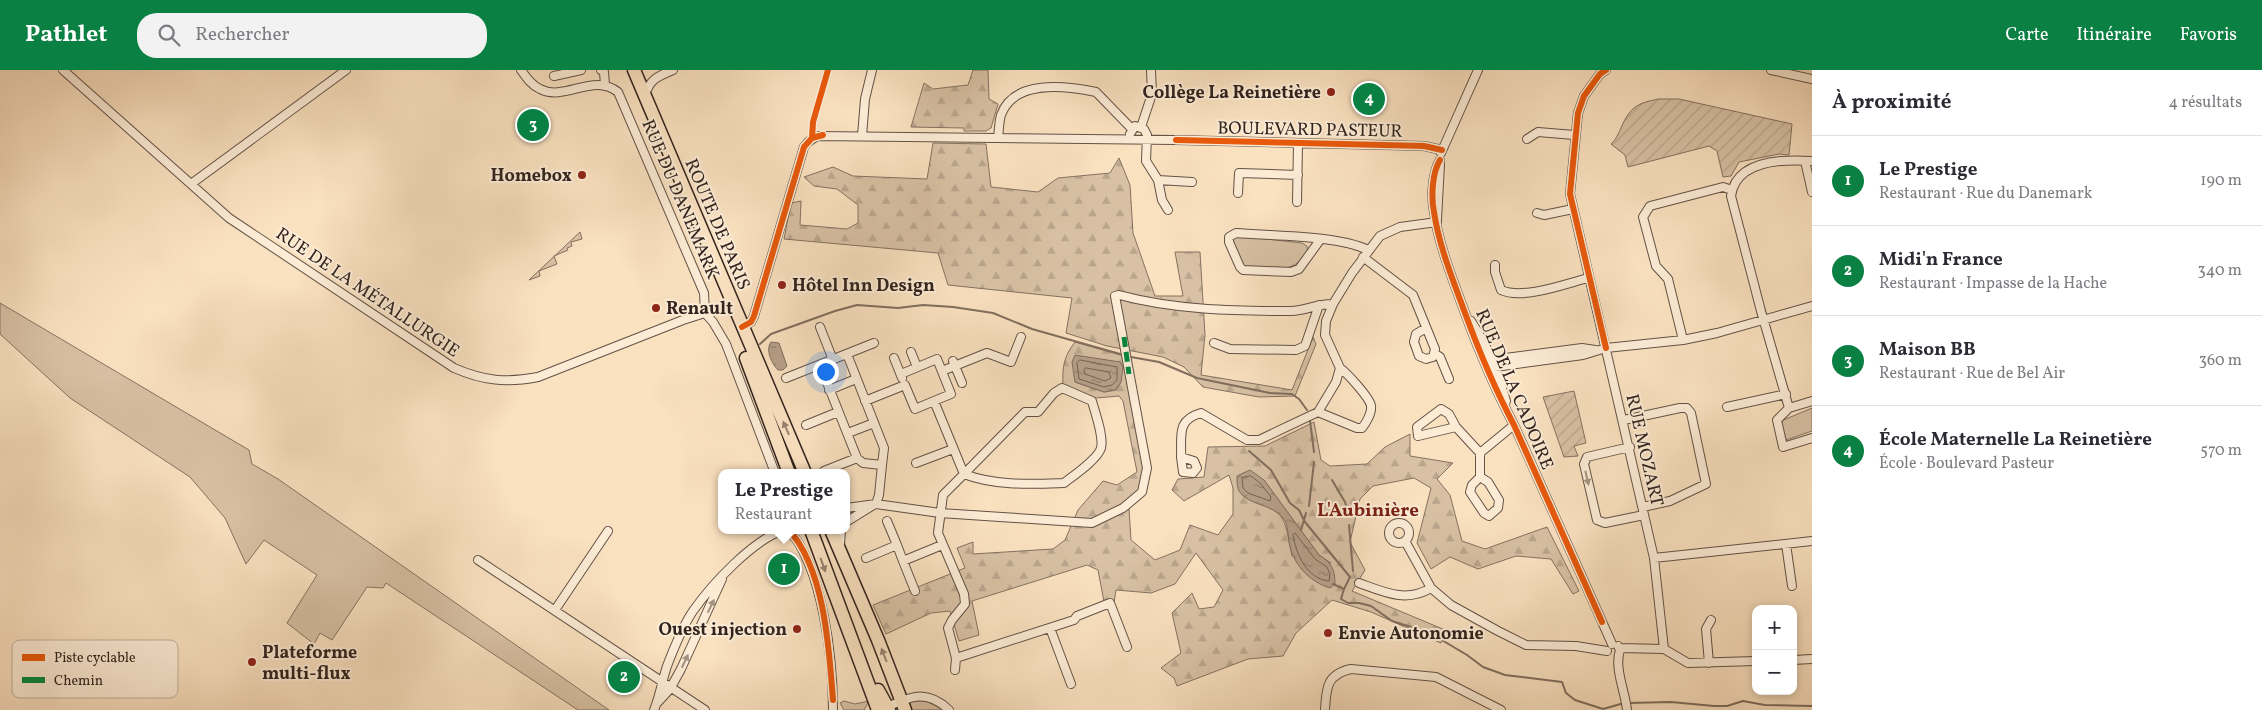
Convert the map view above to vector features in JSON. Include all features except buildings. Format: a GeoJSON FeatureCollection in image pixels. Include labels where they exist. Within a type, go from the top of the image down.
{"type":"FeatureCollection","features":[{"type":"Feature","properties":{"kind":"main road","name":"ROUTE DE PARIS"},"geometry":{"type":"LineString","coordinates":[[632,70],[645,95],[803,469]]}},
{"type":"Feature","properties":{"kind":"main road","name":"ROUTE DE PARIS"},"geometry":{"type":"LineString","coordinates":[[632,70],[787,469]]}},
{"type":"Feature","properties":{"kind":"main road"},"geometry":{"type":"LineString","coordinates":[[812,534],[858,656],[864,657],[884,709]]}},
{"type":"Feature","properties":{"kind":"main road"},"geometry":{"type":"LineString","coordinates":[[833,534],[903,705]]}},
{"type":"Feature","properties":{"kind":"street","name":"RUE DE LA MÉTALLURGIE"},"geometry":{"type":"LineString","coordinates":[[64,70],[229,218],[454,368],[488,380],[514,382],[538,377],[705,313]]}},
{"type":"Feature","properties":{"kind":"street"},"geometry":{"type":"LineString","coordinates":[[191,184],[346,70]]}},
{"type":"Feature","properties":{"kind":"street"},"geometry":{"type":"LineString","coordinates":[[521,70],[532,84],[545,92],[554,93],[596,84],[605,85],[604,72],[601,70]]}},
{"type":"Feature","properties":{"kind":"street"},"geometry":{"type":"LineString","coordinates":[[554,76],[581,70]]}},
{"type":"Feature","properties":{"kind":"street"},"geometry":{"type":"LineString","coordinates":[[632,70],[654,77]]}},
{"type":"Feature","properties":{"kind":"street"},"geometry":{"type":"LineString","coordinates":[[645,95],[648,84],[654,77],[672,70]]}},
{"type":"Feature","properties":{"kind":"street"},"geometry":{"type":"LineString","coordinates":[[862,136],[865,100],[872,70]]}},
{"type":"Feature","properties":{"kind":"street"},"geometry":{"type":"LineString","coordinates":[[1140,127],[1152,94],[1151,70]]}},
{"type":"Feature","properties":{"kind":"street","name":"RUE DE LA CADOIRE"},"geometry":{"type":"LineString","coordinates":[[1478,70],[1442,150],[1440,160],[1435,167],[1433,210],[1450,272],[1465,313],[1485,343],[1503,406],[1512,421],[1610,648]]}},
{"type":"Feature","properties":{"kind":"street","name":"RUE MOZART"},"geometry":{"type":"LineString","coordinates":[[1606,70],[1600,74],[1584,96],[1578,113],[1574,135],[1570,194],[1588,278],[1624,420],[1654,558],[1664,649]]}},
{"type":"Feature","properties":{"kind":"street"},"geometry":{"type":"LineString","coordinates":[[1771,70],[1812,79]]}},
{"type":"Feature","properties":{"kind":"street","name":"RUE DU DANEMARK"},"geometry":{"type":"LineString","coordinates":[[605,85],[618,92],[624,103],[704,293],[705,313],[713,322],[726,344],[773,469]]}},
{"type":"Feature","properties":{"kind":"street"},"geometry":{"type":"LineString","coordinates":[[998,138],[1002,113],[1013,97],[1022,92],[1056,88],[1096,92],[1132,129]]}},
{"type":"Feature","properties":{"kind":"street"},"geometry":{"type":"LineString","coordinates":[[1128,141],[1135,126],[1140,127],[1147,135],[1146,161],[1158,180],[1162,200],[1168,210]]}},
{"type":"Feature","properties":{"kind":"street"},"geometry":{"type":"LineString","coordinates":[[1527,139],[1538,132],[1574,135]]}},
{"type":"Feature","properties":{"kind":"street","name":"BOULEVARD PASTEUR"},"geometry":{"type":"LineString","coordinates":[[742,327],[751,322],[754,316],[804,147],[817,136],[1424,146],[1442,150]]}},
{"type":"Feature","properties":{"kind":"street"},"geometry":{"type":"LineString","coordinates":[[1297,202],[1298,144]]}},
{"type":"Feature","properties":{"kind":"street"},"geometry":{"type":"LineString","coordinates":[[1789,408],[1731,196],[1741,173],[1786,159],[1809,161],[1812,192]]}},
{"type":"Feature","properties":{"kind":"street"},"geometry":{"type":"LineString","coordinates":[[1238,193],[1239,173],[1298,174]]}},
{"type":"Feature","properties":{"kind":"street"},"geometry":{"type":"LineString","coordinates":[[1158,180],[1192,182]]}},
{"type":"Feature","properties":{"kind":"street"},"geometry":{"type":"LineString","coordinates":[[1684,340],[1668,279],[1656,266],[1643,217],[1650,206],[1723,187],[1732,190]]}},
{"type":"Feature","properties":{"kind":"street"},"geometry":{"type":"LineString","coordinates":[[1537,213],[1544,215],[1573,209]]}},
{"type":"Feature","properties":{"kind":"street"},"geometry":{"type":"LineString","coordinates":[[1318,412],[1357,428],[1362,428],[1365,424],[1371,412],[1370,402],[1340,368],[1325,335],[1326,321],[1332,304],[1363,257],[1380,236],[1400,227],[1437,222]]}},
{"type":"Feature","properties":{"kind":"street"},"geometry":{"type":"LineString","coordinates":[[1320,240],[1299,269],[1291,272],[1243,270],[1229,242],[1232,234],[1236,232],[1320,240],[1355,244],[1368,250]]}},
{"type":"Feature","properties":{"kind":"street"},"geometry":{"type":"LineString","coordinates":[[1363,257],[1413,295],[1435,349],[1433,357],[1426,359],[1419,356],[1414,342],[1416,334],[1426,328]]}},
{"type":"Feature","properties":{"kind":"street"},"geometry":{"type":"LineString","coordinates":[[1494,265],[1501,290],[1509,294],[1522,294],[1588,278]]}},
{"type":"Feature","properties":{"kind":"street"},"geometry":{"type":"LineString","coordinates":[[850,507],[876,504],[940,513],[1092,523],[1122,508],[1142,492],[1147,468],[1124,337],[1114,296],[1119,295],[1175,306],[1223,311],[1304,311],[1319,305],[1332,304]]}},
{"type":"Feature","properties":{"kind":"street"},"geometry":{"type":"LineString","coordinates":[[1214,343],[1230,349],[1296,350],[1305,346],[1319,305]]}},
{"type":"Feature","properties":{"kind":"street"},"geometry":{"type":"LineString","coordinates":[[1490,364],[1548,356],[1582,348],[1597,350],[1684,340],[1812,306]]}},
{"type":"Feature","properties":{"kind":"street"},"geometry":{"type":"LineString","coordinates":[[820,327],[833,360]]}},
{"type":"Feature","properties":{"kind":"street"},"geometry":{"type":"LineString","coordinates":[[942,371],[954,363],[987,353],[1011,362],[1020,337]]}},
{"type":"Feature","properties":{"kind":"street"},"geometry":{"type":"LineString","coordinates":[[786,378],[874,344]]}},
{"type":"Feature","properties":{"kind":"street"},"geometry":{"type":"LineString","coordinates":[[911,352],[917,367]]}},
{"type":"Feature","properties":{"kind":"street"},"geometry":{"type":"LineString","coordinates":[[1434,353],[1440,357],[1449,379]]}},
{"type":"Feature","properties":{"kind":"street"},"geometry":{"type":"LineString","coordinates":[[846,354],[884,448],[879,495],[876,504],[850,520]]}},
{"type":"Feature","properties":{"kind":"street"},"geometry":{"type":"LineString","coordinates":[[894,358],[915,409],[952,394],[937,359],[901,374]]}},
{"type":"Feature","properties":{"kind":"street"},"geometry":{"type":"LineString","coordinates":[[954,363],[962,383]]}},
{"type":"Feature","properties":{"kind":"street"},"geometry":{"type":"LineString","coordinates":[[820,365],[858,458],[863,462],[882,465]]}},
{"type":"Feature","properties":{"kind":"street"},"geometry":{"type":"LineString","coordinates":[[1181,458],[1182,425],[1190,416],[1201,413],[1247,440],[1259,440],[1318,412],[1336,382],[1340,368]]}},
{"type":"Feature","properties":{"kind":"street"},"geometry":{"type":"LineString","coordinates":[[829,390],[856,379]]}},
{"type":"Feature","properties":{"kind":"street"},"geometry":{"type":"LineString","coordinates":[[865,401],[905,385]]}},
{"type":"Feature","properties":{"kind":"street"},"geometry":{"type":"LineString","coordinates":[[934,401],[964,474],[979,480],[1064,483],[1096,456],[1101,447],[1099,426],[1092,401],[1062,388],[1054,393],[1038,412],[1024,412],[964,474],[943,495],[938,533],[964,594],[965,604],[948,628],[956,658],[955,670]]}},
{"type":"Feature","properties":{"kind":"street"},"geometry":{"type":"LineString","coordinates":[[1727,408],[1786,394]]}},
{"type":"Feature","properties":{"kind":"street"},"geometry":{"type":"LineString","coordinates":[[1812,401],[1789,408],[1777,420],[1783,447],[1812,438]]}},
{"type":"Feature","properties":{"kind":"street"},"geometry":{"type":"LineString","coordinates":[[1624,420],[1687,408],[1691,413],[1706,484],[1644,511],[1605,523],[1597,520],[1584,464],[1587,457],[1630,447]]}},
{"type":"Feature","properties":{"kind":"street"},"geometry":{"type":"LineString","coordinates":[[1456,427],[1418,436],[1417,427],[1441,409],[1449,414],[1456,427],[1480,453],[1480,477],[1472,485],[1470,492],[1484,513],[1489,516],[1498,508],[1499,500],[1488,482],[1480,477]]}},
{"type":"Feature","properties":{"kind":"street"},"geometry":{"type":"LineString","coordinates":[[806,425],[838,412]]}},
{"type":"Feature","properties":{"kind":"street"},"geometry":{"type":"LineString","coordinates":[[1480,453],[1512,421]]}},
{"type":"Feature","properties":{"kind":"street"},"geometry":{"type":"LineString","coordinates":[[848,433],[874,423]]}},
{"type":"Feature","properties":{"kind":"street"},"geometry":{"type":"LineString","coordinates":[[916,463],[953,448]]}},
{"type":"Feature","properties":{"kind":"street"},"geometry":{"type":"LineString","coordinates":[[831,469],[858,458]]}},
{"type":"Feature","properties":{"kind":"street"},"geometry":{"type":"LineString","coordinates":[[887,521],[915,591]]}},
{"type":"Feature","properties":{"kind":"street"},"geometry":{"type":"LineString","coordinates":[[555,610],[608,531]]}},
{"type":"Feature","properties":{"kind":"street"},"geometry":{"type":"LineString","coordinates":[[655,707],[675,647],[692,612],[750,550],[774,534]]}},
{"type":"Feature","properties":{"kind":"street"},"geometry":{"type":"LineString","coordinates":[[792,534],[804,552],[820,602],[827,636],[833,710]]}},
{"type":"Feature","properties":{"kind":"street"},"geometry":{"type":"LineString","coordinates":[[839,550],[841,534]]}},
{"type":"Feature","properties":{"kind":"street"},"geometry":{"type":"LineString","coordinates":[[1405,541],[1431,588],[1451,605],[1526,645],[1610,648],[1611,656],[1618,652],[1664,649],[1688,663],[1752,661]]}},
{"type":"Feature","properties":{"kind":"street"},"geometry":{"type":"LineString","coordinates":[[1654,558],[1812,541]]}},
{"type":"Feature","properties":{"kind":"street"},"geometry":{"type":"LineString","coordinates":[[1786,544],[1792,586]]}},
{"type":"Feature","properties":{"kind":"street"},"geometry":{"type":"LineString","coordinates":[[866,558],[897,545]]}},
{"type":"Feature","properties":{"kind":"street"},"geometry":{"type":"LineString","coordinates":[[903,561],[942,545]]}},
{"type":"Feature","properties":{"kind":"street"},"geometry":{"type":"LineString","coordinates":[[478,560],[705,710]]}},
{"type":"Feature","properties":{"kind":"street"},"geometry":{"type":"LineString","coordinates":[[655,707],[671,688],[718,592],[723,577]]}},
{"type":"Feature","properties":{"kind":"street"},"geometry":{"type":"LineString","coordinates":[[1359,583],[1395,597],[1425,592],[1431,588]]}},
{"type":"Feature","properties":{"kind":"street"},"geometry":{"type":"LineString","coordinates":[[956,658],[1026,634],[1050,628],[1110,603],[1126,647]]}},
{"type":"Feature","properties":{"kind":"street"},"geometry":{"type":"LineString","coordinates":[[1709,663],[1706,629],[1711,620]]}},
{"type":"Feature","properties":{"kind":"street"},"geometry":{"type":"LineString","coordinates":[[1050,628],[1071,684]]}},
{"type":"Feature","properties":{"kind":"street"},"geometry":{"type":"LineString","coordinates":[[1618,652],[1627,706]]}},
{"type":"Feature","properties":{"kind":"street"},"geometry":{"type":"LineString","coordinates":[[1797,660],[1812,659]]}},
{"type":"Feature","properties":{"kind":"street"},"geometry":{"type":"LineString","coordinates":[[1325,710],[1326,689],[1332,679],[1340,671],[1351,669],[1436,677],[1501,710]]}},
{"type":"Feature","properties":{"kind":"street"},"geometry":{"type":"LineString","coordinates":[[884,709],[903,705],[916,696],[937,700],[949,710]]}},
{"type":"Feature","properties":{"kind":"street"},"geometry":{"type":"LineString","coordinates":[[833,700],[839,710]]}},
{"type":"Feature","properties":{"kind":"green space"},"geometry":{"type":"Polygon","coordinates":[[[973,70],[988,70],[989,99],[998,104],[991,128],[986,131],[964,131],[964,128],[911,127],[924,83],[933,89],[968,85],[973,70]]]}},
{"type":"Feature","properties":{"kind":"green space"},"geometry":{"type":"Polygon","coordinates":[[[1659,99],[1679,99],[1792,124],[1789,155],[1779,154],[1739,162],[1731,176],[1723,177],[1717,151],[1709,146],[1628,167],[1625,155],[1611,144],[1616,139],[1624,121],[1635,107],[1645,102],[1659,99]]]}},
{"type":"Feature","properties":{"kind":"green space"},"geometry":{"type":"Polygon","coordinates":[[[933,143],[986,144],[991,187],[1038,192],[1058,178],[1110,173],[1119,158],[1130,185],[1133,233],[1155,296],[1183,296],[1175,252],[1200,252],[1205,335],[1201,375],[1292,390],[1313,337],[1316,344],[1295,396],[1259,397],[1203,387],[1184,367],[1163,357],[1107,346],[1066,333],[1072,298],[948,285],[938,253],[784,239],[791,203],[801,201],[800,225],[847,229],[858,223],[858,205],[837,189],[814,186],[804,177],[833,167],[853,176],[927,179],[933,143]]]}},
{"type":"Feature","properties":{"kind":"green space"},"geometry":{"type":"Polygon","coordinates":[[[580,232],[582,239],[571,242],[572,246],[567,248],[568,250],[555,256],[580,232]]]}},
{"type":"Feature","properties":{"kind":"green space"},"geometry":{"type":"Polygon","coordinates":[[[1240,236],[1302,243],[1307,246],[1308,253],[1295,265],[1282,269],[1249,267],[1243,265],[1232,242],[1234,238],[1240,236]]]}},
{"type":"Feature","properties":{"kind":"green space"},"geometry":{"type":"Polygon","coordinates":[[[554,256],[557,264],[539,271],[540,276],[529,280],[554,256]]]}},
{"type":"Feature","properties":{"kind":"green space"},"geometry":{"type":"Polygon","coordinates":[[[0,303],[249,450],[252,464],[278,479],[609,710],[578,710],[386,583],[383,588],[367,587],[332,640],[320,633],[314,644],[287,623],[317,575],[264,540],[246,564],[225,518],[190,477],[70,398],[0,334],[0,303]]]}},
{"type":"Feature","properties":{"kind":"green space"},"geometry":{"type":"Polygon","coordinates":[[[1075,342],[1124,356],[1144,468],[1140,491],[1129,509],[1131,540],[1155,560],[1180,550],[1190,525],[1218,535],[1233,514],[1233,488],[1229,475],[1184,501],[1172,490],[1178,479],[1204,477],[1208,447],[1265,446],[1314,422],[1321,460],[1330,466],[1367,464],[1385,447],[1410,434],[1410,456],[1453,463],[1437,479],[1450,495],[1462,541],[1485,549],[1547,527],[1579,591],[1573,594],[1551,559],[1516,556],[1478,569],[1450,557],[1431,569],[1417,543],[1431,488],[1414,478],[1373,486],[1360,499],[1350,542],[1365,570],[1352,591],[1445,630],[1441,643],[1371,612],[1332,600],[1296,633],[1283,656],[1248,659],[1177,686],[1174,678],[1161,668],[1181,653],[1172,613],[1192,593],[1199,609],[1214,607],[1223,590],[1196,553],[1175,584],[1151,593],[1116,590],[1114,603],[1105,607],[1098,570],[1087,565],[972,601],[979,635],[959,641],[950,611],[931,613],[886,634],[873,605],[965,568],[957,548],[973,542],[973,554],[1053,549],[1065,540],[1078,510],[1103,481],[1117,485],[1137,472],[1123,401],[1119,396],[1096,398],[1063,385],[1065,362],[1068,352],[1075,342]],[[1075,382],[1104,392],[1116,390],[1121,382],[1075,382]],[[1264,480],[1245,497],[1269,507],[1281,516],[1287,531],[1292,556],[1331,563],[1319,555],[1264,480]]]}},
{"type":"Feature","properties":{"kind":"green space"},"geometry":{"type":"Polygon","coordinates":[[[1574,391],[1586,443],[1574,446],[1578,456],[1564,457],[1543,397],[1574,391]]]}},
{"type":"Feature","properties":{"kind":"green space"},"geometry":{"type":"Polygon","coordinates":[[[1812,408],[1812,431],[1786,440],[1781,421],[1812,408]]]}},
{"type":"Feature","properties":{"kind":"green space"},"geometry":{"type":"Polygon","coordinates":[[[844,701],[855,704],[869,701],[864,710],[844,710],[840,703],[844,701]]]}},
{"type":"Feature","properties":{"kind":"green space"},"geometry":{"type":"Polygon","coordinates":[[[926,701],[944,710],[910,710],[910,702],[926,701]]]}},
{"type":"Feature","properties":{"kind":"water"},"geometry":{"type":"Polygon","coordinates":[[[771,342],[779,343],[787,366],[783,370],[778,370],[772,361],[769,353],[771,342]]]}},
{"type":"Feature","properties":{"kind":"water"},"geometry":{"type":"Polygon","coordinates":[[[1075,355],[1120,362],[1123,367],[1121,382],[1115,390],[1104,392],[1075,382],[1072,362],[1075,355]]]}},
{"type":"Feature","properties":{"kind":"water"},"geometry":{"type":"Polygon","coordinates":[[[1250,470],[1264,480],[1319,555],[1331,566],[1335,584],[1330,588],[1308,576],[1298,564],[1291,550],[1284,519],[1273,510],[1243,496],[1239,491],[1237,476],[1250,470]]]}},
{"type":"Feature","properties":{"kind":"waterway"},"geometry":{"type":"LineString","coordinates":[[760,344],[771,334],[857,305],[898,308],[923,305],[993,313],[1032,329],[1120,354]]}},
{"type":"Feature","properties":{"kind":"waterway"},"geometry":{"type":"LineString","coordinates":[[1131,357],[1159,362],[1197,378],[1270,393],[1292,394],[1299,399],[1307,410]]}},
{"type":"Feature","properties":{"kind":"waterway"},"geometry":{"type":"LineString","coordinates":[[1310,421],[1314,452]]}},
{"type":"Feature","properties":{"kind":"waterway"},"geometry":{"type":"LineString","coordinates":[[1249,451],[1271,470],[1290,503],[1299,510],[1305,522],[1350,577],[1344,589]]}},
{"type":"Feature","properties":{"kind":"waterway"},"geometry":{"type":"LineString","coordinates":[[1309,506],[1314,462]]}},
{"type":"Feature","properties":{"kind":"waterway"},"geometry":{"type":"LineString","coordinates":[[1332,480],[1345,502],[1349,516]]}},
{"type":"Feature","properties":{"kind":"waterway"},"geometry":{"type":"LineString","coordinates":[[1301,530],[1306,513]]}},
{"type":"Feature","properties":{"kind":"waterway"},"geometry":{"type":"LineString","coordinates":[[1349,525],[1353,571]]}},
{"type":"Feature","properties":{"kind":"waterway"},"geometry":{"type":"LineString","coordinates":[[1333,584],[1344,589],[1341,599],[1348,603],[1371,606],[1392,621],[1430,633],[1483,667],[1505,675],[1562,682],[1566,693],[1575,700],[1603,709],[1624,703]]}},
{"type":"Feature","properties":{"kind":"waterway"},"geometry":{"type":"LineString","coordinates":[[1628,703],[1671,702],[1727,706],[1743,701],[1765,705],[1812,706]]}},
{"type":"Feature","properties":{"kind":"marked path"},"geometry":{"type":"LineString","coordinates":[[1124,337],[1129,374]]}},
{"type":"Feature","properties":{"kind":"cycle path"},"geometry":{"type":"LineString","coordinates":[[812,138],[813,122],[828,70]]}},
{"type":"Feature","properties":{"kind":"cycle path"},"geometry":{"type":"LineString","coordinates":[[1606,70],[1600,74],[1584,96],[1578,113],[1570,194],[1606,348]]}},
{"type":"Feature","properties":{"kind":"cycle path"},"geometry":{"type":"LineString","coordinates":[[742,327],[751,322],[754,316],[804,147],[812,138],[823,135]]}},
{"type":"Feature","properties":{"kind":"cycle path"},"geometry":{"type":"LineString","coordinates":[[1176,140],[1424,146],[1442,150]]}},
{"type":"Feature","properties":{"kind":"cycle path"},"geometry":{"type":"LineString","coordinates":[[1440,160],[1434,178],[1433,206],[1439,237],[1451,276],[1500,398],[1514,425],[1602,622]]}},
{"type":"Feature","properties":{"kind":"cycle path"},"geometry":{"type":"LineString","coordinates":[[792,534],[811,566],[818,588],[827,634],[833,700]]}},
{"type":"Feature","properties":{"kind":"place","name":"Collège La Reinetière"},"geometry":{"type":"Point","coordinates":[1331,92]}},
{"type":"Feature","properties":{"kind":"place","name":"École Maternelle La Reinetière"},"geometry":{"type":"Point","coordinates":[1369,99]}},
{"type":"Feature","properties":{"kind":"place","name":"Maison BB"},"geometry":{"type":"Point","coordinates":[533,125]}},
{"type":"Feature","properties":{"kind":"place","name":"Homebox"},"geometry":{"type":"Point","coordinates":[582,175]}},
{"type":"Feature","properties":{"kind":"place","name":"Hôtel Inn Design"},"geometry":{"type":"Point","coordinates":[782,285]}},
{"type":"Feature","properties":{"kind":"place","name":"Renault"},"geometry":{"type":"Point","coordinates":[656,308]}},
{"type":"Feature","properties":{"kind":"place","name":"Le Prestige"},"geometry":{"type":"Point","coordinates":[784,569]}},
{"type":"Feature","properties":{"kind":"place","name":"Ouest injection"},"geometry":{"type":"Point","coordinates":[797,629]}},
{"type":"Feature","properties":{"kind":"place","name":"Envie Autonomie"},"geometry":{"type":"Point","coordinates":[1328,633]}},
{"type":"Feature","properties":{"kind":"place","name":"Plateforme multi-flux"},"geometry":{"type":"Point","coordinates":[252,662]}},
{"type":"Feature","properties":{"kind":"place","name":"Midi'n France"},"geometry":{"type":"Point","coordinates":[624,677]}},
{"type":"Feature","properties":{"kind":"district","name":"L'Aubinière"},"geometry":{"type":"Point","coordinates":[1368,509]}}]}
